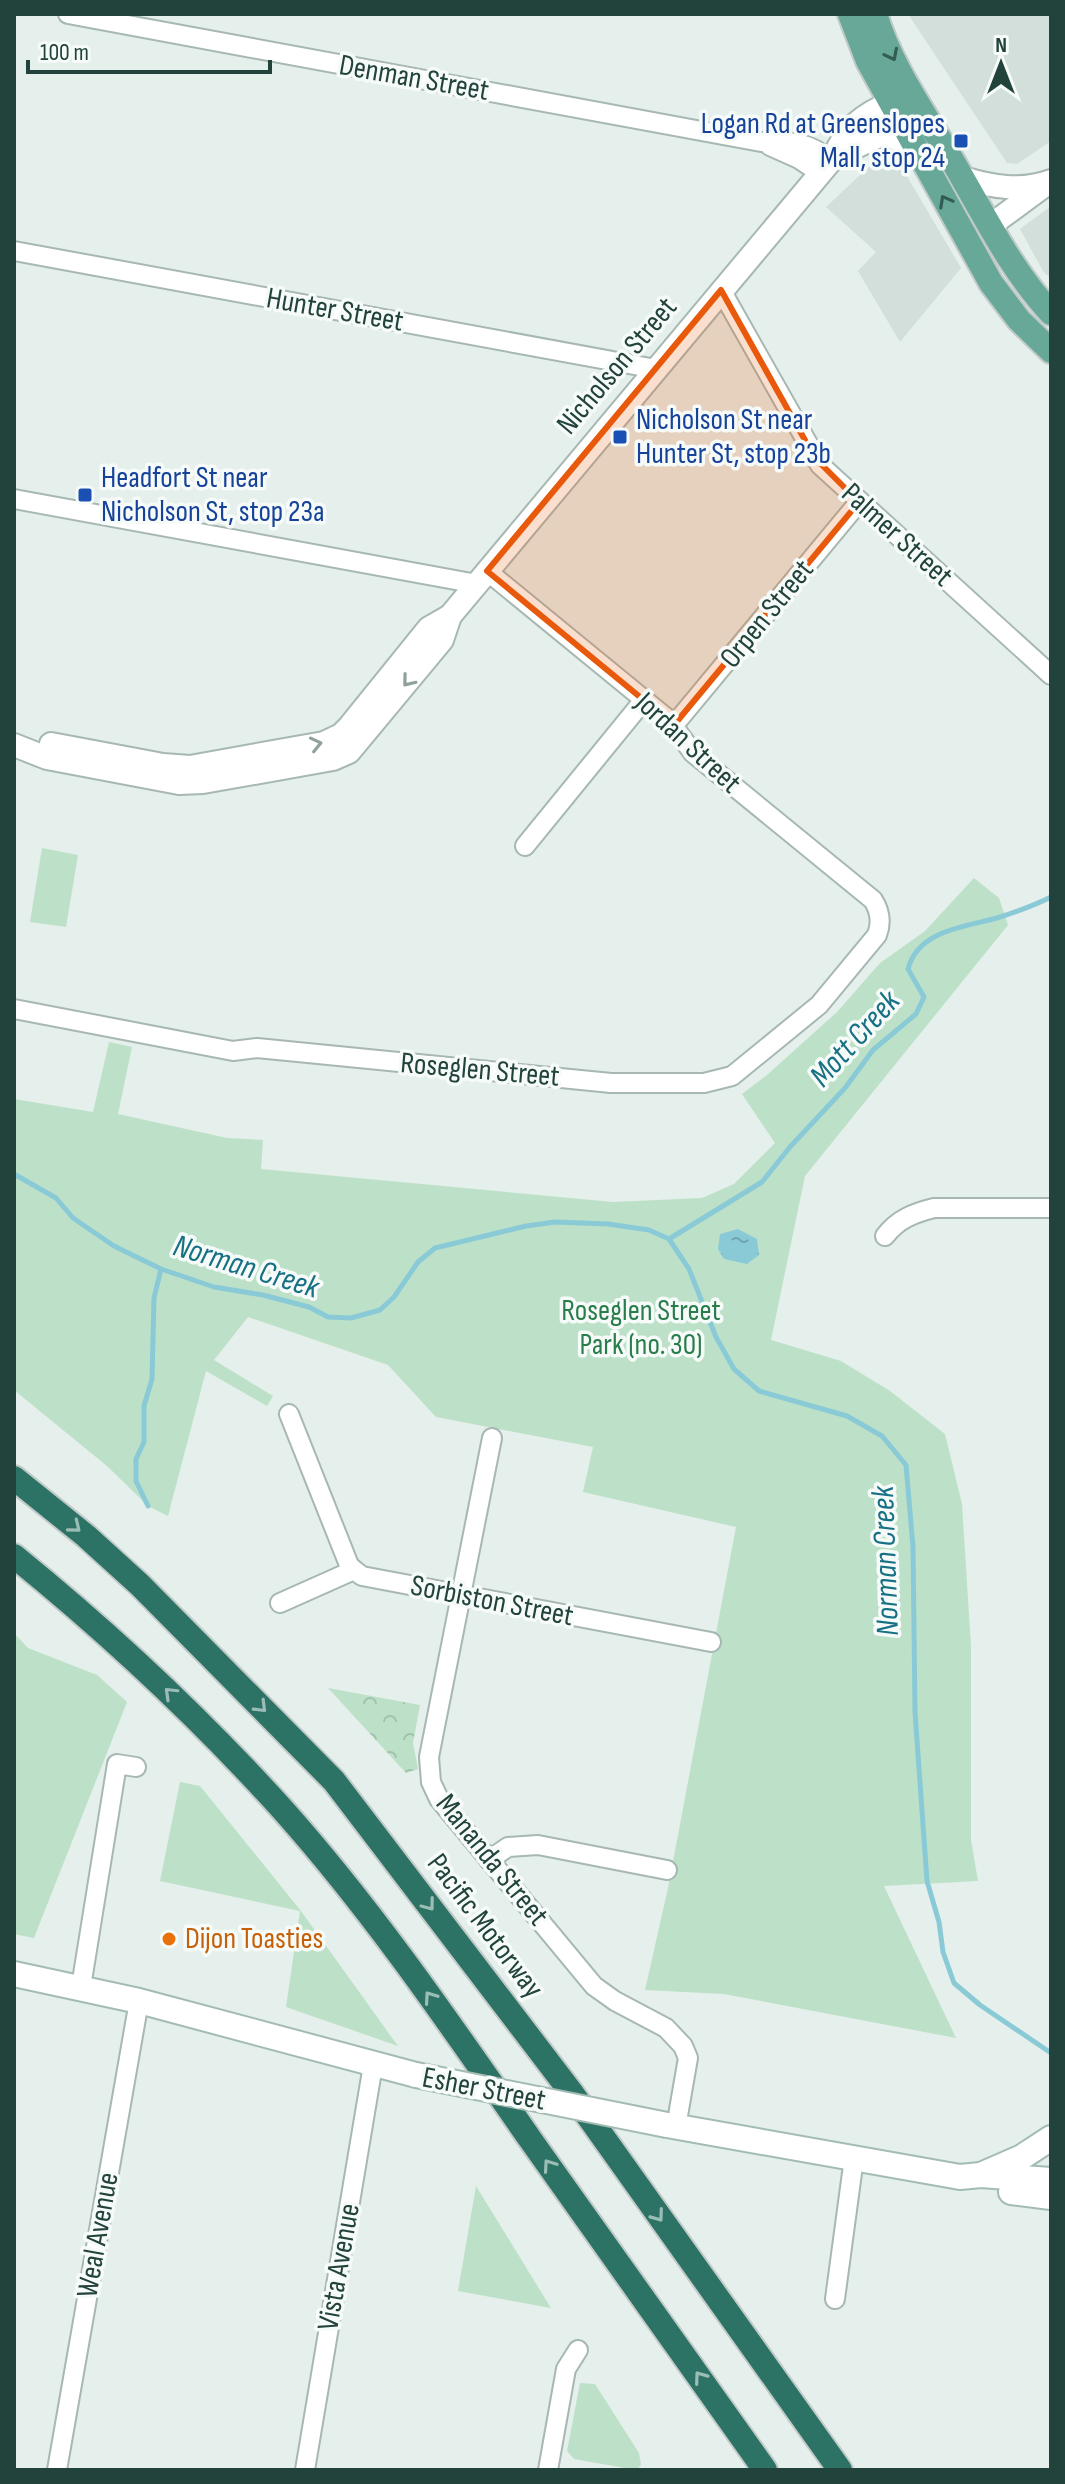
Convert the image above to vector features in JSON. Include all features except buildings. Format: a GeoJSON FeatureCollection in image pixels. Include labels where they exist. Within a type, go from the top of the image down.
{"type":"FeatureCollection","features":[{"type":"Feature","properties":{"kind":"highway","name":"Pacific Motorway"},"geometry":{"type":"LineString","coordinates":[[14,1478],[140,1585],[334,1781],[571,2092],[840,2470]]}},
{"type":"Feature","properties":{"kind":"highway"},"geometry":{"type":"LineString","coordinates":[[14,1556],[174,1697],[274,1801],[335,1872],[401,1956],[765,2470]]}},
{"type":"Feature","properties":{"kind":"highway"},"geometry":{"type":"LineString","coordinates":[[745,2441],[749,2470]]}},
{"type":"Feature","properties":{"kind":"main road"},"geometry":{"type":"LineString","coordinates":[[850,14],[863,49],[963,178],[1026,284],[1051,313]]}},
{"type":"Feature","properties":{"kind":"main road"},"geometry":{"type":"LineString","coordinates":[[875,14],[888,47],[914,144],[982,267],[1010,309],[1051,351]]}},
{"type":"Feature","properties":{"kind":"main road"},"geometry":{"type":"LineString","coordinates":[[992,227],[987,237],[987,247],[1001,277],[1010,309]]}},
{"type":"Feature","properties":{"kind":"main road","name":"Esher Street"},"geometry":{"type":"LineString","coordinates":[[14,1974],[139,2001],[416,2075],[672,2126],[970,2176],[1051,2180]]}},
{"type":"Feature","properties":{"kind":"main road"},"geometry":{"type":"LineString","coordinates":[[970,2176],[1022,2157],[1051,2138]]}},
{"type":"Feature","properties":{"kind":"main road","name":"Esher Street"},"geometry":{"type":"LineString","coordinates":[[970,2176],[980,2187],[1051,2197]]}},
{"type":"Feature","properties":{"kind":"street","name":"Denman Street"},"geometry":{"type":"LineString","coordinates":[[68,14],[165,23],[761,142],[805,144],[828,163]]}},
{"type":"Feature","properties":{"kind":"street","name":"Nicholson Street"},"geometry":{"type":"LineString","coordinates":[[16,745],[47,758],[179,783],[203,782],[333,759],[357,745],[442,640],[450,616],[828,163],[847,131],[868,113],[902,98]]}},
{"type":"Feature","properties":{"kind":"street","name":"Nicholson Street"},"geometry":{"type":"LineString","coordinates":[[828,163],[879,136],[914,144]]}},
{"type":"Feature","properties":{"kind":"street"},"geometry":{"type":"LineString","coordinates":[[963,178],[1010,188],[1051,181]]}},
{"type":"Feature","properties":{"kind":"street"},"geometry":{"type":"LineString","coordinates":[[992,227],[1051,181]]}},
{"type":"Feature","properties":{"kind":"street","name":"Hunter Street"},"geometry":{"type":"LineString","coordinates":[[14,251],[656,369]]}},
{"type":"Feature","properties":{"kind":"street","name":"Palmer Street"},"geometry":{"type":"LineString","coordinates":[[721,290],[825,471],[1051,675]]}},
{"type":"Feature","properties":{"kind":"street"},"geometry":{"type":"LineString","coordinates":[[14,499],[482,577]]}},
{"type":"Feature","properties":{"kind":"street","name":"Orpen Street"},"geometry":{"type":"LineString","coordinates":[[674,725],[859,502]]}},
{"type":"Feature","properties":{"kind":"street","name":"Jordan Street"},"geometry":{"type":"LineString","coordinates":[[482,577],[674,725],[693,753],[873,900],[880,920]]}},
{"type":"Feature","properties":{"kind":"street"},"geometry":{"type":"LineString","coordinates":[[525,846],[644,700]]}},
{"type":"Feature","properties":{"kind":"street","name":"Roseglen Street"},"geometry":{"type":"LineString","coordinates":[[14,1009],[233,1051],[257,1048],[634,1084],[704,1083],[732,1076],[819,1005],[874,939],[880,920]]}},
{"type":"Feature","properties":{"kind":"street"},"geometry":{"type":"LineString","coordinates":[[885,1236],[902,1219],[934,1208],[1051,1208]]}},
{"type":"Feature","properties":{"kind":"street"},"geometry":{"type":"LineString","coordinates":[[280,1603],[354,1570],[349,1565],[289,1414]]}},
{"type":"Feature","properties":{"kind":"street","name":"Mananda Street"},"geometry":{"type":"LineString","coordinates":[[492,1438],[429,1757],[431,1782],[439,1799],[594,1986],[666,2028],[683,2046],[688,2058],[672,2126]]}},
{"type":"Feature","properties":{"kind":"street","name":"Sorbiston Street"},"geometry":{"type":"LineString","coordinates":[[354,1570],[362,1576],[711,1642]]}},
{"type":"Feature","properties":{"kind":"street"},"geometry":{"type":"LineString","coordinates":[[81,1987],[117,1764],[136,1767]]}},
{"type":"Feature","properties":{"kind":"street"},"geometry":{"type":"LineString","coordinates":[[489,1860],[508,1847],[538,1845],[667,1870]]}},
{"type":"Feature","properties":{"kind":"street","name":"Weal Avenue"},"geometry":{"type":"LineString","coordinates":[[57,2470],[139,2001]]}},
{"type":"Feature","properties":{"kind":"street","name":"Vista Avenue"},"geometry":{"type":"LineString","coordinates":[[305,2470],[373,2065]]}},
{"type":"Feature","properties":{"kind":"street"},"geometry":{"type":"LineString","coordinates":[[835,2299],[854,2158]]}},
{"type":"Feature","properties":{"kind":"street"},"geometry":{"type":"LineString","coordinates":[[548,2470],[566,2369],[578,2350]]}},
{"type":"Feature","properties":{"kind":"highlighted area"},"geometry":{"type":"Polygon","coordinates":[[[721,290],[815,458],[859,502],[674,725],[487,571],[721,290]]]}},
{"type":"Feature","properties":{"kind":"shaded area"},"geometry":{"type":"Polygon","coordinates":[[[908,14],[1051,14],[1051,141],[1017,164],[1007,163],[908,14]]]}},
{"type":"Feature","properties":{"kind":"shaded area"},"geometry":{"type":"Polygon","coordinates":[[[886,161],[905,173],[961,268],[900,342],[858,271],[876,252],[826,207],[873,163],[886,161]]]}},
{"type":"Feature","properties":{"kind":"shaded area"},"geometry":{"type":"Polygon","coordinates":[[[1051,206],[1051,279],[1043,271],[1020,229],[1051,206]]]}},
{"type":"Feature","properties":{"kind":"green space"},"geometry":{"type":"Polygon","coordinates":[[[42,848],[78,855],[66,927],[30,922],[42,848]]]}},
{"type":"Feature","properties":{"kind":"green space","name":"Roseglen Street Park (no. 30)"},"geometry":{"type":"Polygon","coordinates":[[[974,878],[999,898],[1008,925],[805,1176],[771,1340],[841,1361],[890,1391],[945,1434],[962,1504],[971,1647],[971,1840],[978,1881],[884,1886],[956,2038],[724,1994],[645,1990],[668,1888],[736,1527],[583,1492],[593,1447],[436,1417],[388,1365],[248,1317],[214,1360],[273,1396],[267,1406],[206,1371],[168,1516],[148,1506],[107,1466],[14,1390],[14,1099],[93,1112],[109,1042],[132,1047],[118,1114],[227,1138],[263,1140],[261,1169],[613,1202],[702,1198],[734,1184],[775,1143],[742,1094],[837,1012],[880,963],[925,931],[974,878]]]}},
{"type":"Feature","properties":{"kind":"green space"},"geometry":{"type":"Polygon","coordinates":[[[14,1633],[28,1648],[97,1675],[127,1702],[34,1938],[14,1934],[14,1633]]]}},
{"type":"Feature","properties":{"kind":"green space"},"geometry":{"type":"Polygon","coordinates":[[[328,1688],[420,1705],[413,1743],[418,1769],[406,1773],[328,1688]]]}},
{"type":"Feature","properties":{"kind":"green space"},"geometry":{"type":"Polygon","coordinates":[[[180,1782],[200,1786],[301,1911],[398,2046],[286,2007],[300,1911],[160,1881],[180,1782]]]}},
{"type":"Feature","properties":{"kind":"green space"},"geometry":{"type":"Polygon","coordinates":[[[476,2186],[551,2308],[458,2291],[476,2186]]]}},
{"type":"Feature","properties":{"kind":"green space"},"geometry":{"type":"Polygon","coordinates":[[[580,2383],[595,2384],[639,2453],[641,2465],[636,2470],[574,2459],[567,2451],[580,2383]]]}},
{"type":"Feature","properties":{"kind":"water"},"geometry":{"type":"Polygon","coordinates":[[[738,1229],[757,1239],[759,1255],[747,1264],[724,1259],[718,1249],[720,1234],[738,1229]]]}},
{"type":"Feature","properties":{"kind":"waterway","name":"Mott Creek"},"geometry":{"type":"LineString","coordinates":[[669,1239],[762,1182],[845,1088],[873,1050],[916,1014],[924,997],[908,969],[913,956],[922,946],[944,932],[1004,916],[1051,897]]}},
{"type":"Feature","properties":{"kind":"waterway","name":"Norman Creek"},"geometry":{"type":"LineString","coordinates":[[14,1174],[56,1198],[73,1218],[114,1246],[161,1269],[214,1287],[309,1307],[328,1317],[351,1318],[380,1310],[394,1297],[418,1262],[435,1248],[526,1226],[555,1222],[608,1224],[649,1230],[669,1239],[689,1269],[716,1337],[734,1369],[759,1391],[847,1416],[882,1436],[906,1465],[913,1547],[915,1712],[927,1881],[939,1922],[943,1952],[954,1983],[980,2005],[1051,2053]]}},
{"type":"Feature","properties":{"kind":"waterway"},"geometry":{"type":"LineString","coordinates":[[148,1506],[136,1481],[136,1459],[144,1442],[144,1406],[152,1379],[154,1298],[161,1269]]}},
{"type":"Feature","properties":{"kind":"place","name":"Logan Rd at Greenslopes Mall, stop 24"},"geometry":{"type":"Point","coordinates":[961,141]}},
{"type":"Feature","properties":{"kind":"place","name":"Nicholson St near Hunter St, stop 23b"},"geometry":{"type":"Point","coordinates":[620,437]}},
{"type":"Feature","properties":{"kind":"place","name":"Headfort St near Nicholson St, stop 23a"},"geometry":{"type":"Point","coordinates":[85,495]}},
{"type":"Feature","properties":{"kind":"place","name":"Dijon Toasties"},"geometry":{"type":"Point","coordinates":[169,1939]}}]}
